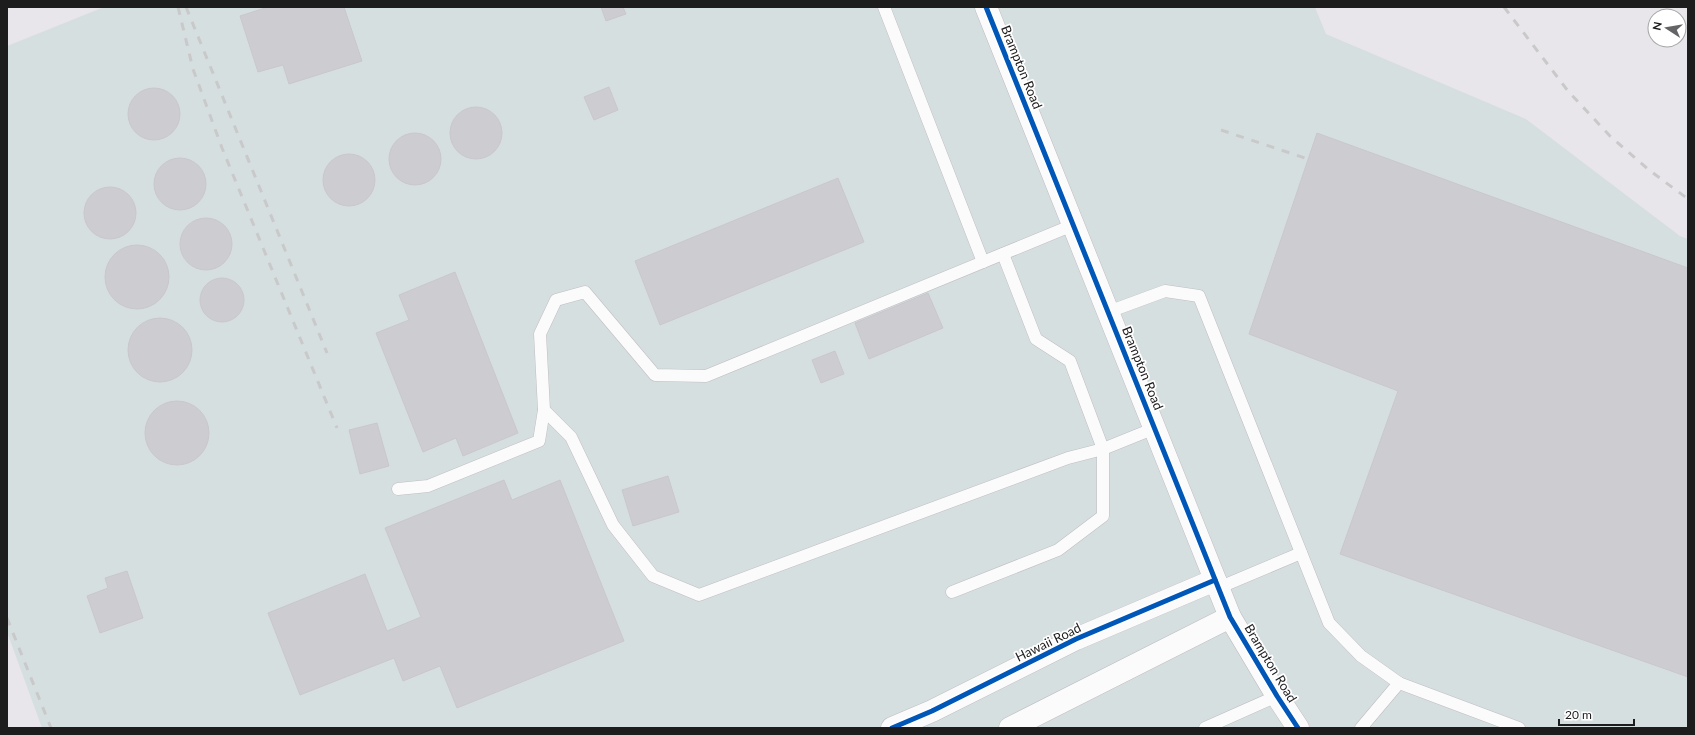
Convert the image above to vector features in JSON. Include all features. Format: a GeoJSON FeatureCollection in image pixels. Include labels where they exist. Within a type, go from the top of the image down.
{"type":"FeatureCollection","features":[{"type":"Feature","properties":{"kind":"street","name":"Brampton Road"},"geometry":{"type":"LineString","coordinates":[[986,7],[1230,617],[1298,728]]}},
{"type":"Feature","properties":{"kind":"street","name":"Hawaii Road"},"geometry":{"type":"LineString","coordinates":[[892,728],[932,712],[1076,639],[1217,584]]}},
{"type":"Feature","properties":{"kind":"street"},"geometry":{"type":"LineString","coordinates":[[1010,728],[1230,617]]}},
{"type":"Feature","properties":{"kind":"lane"},"geometry":{"type":"LineString","coordinates":[[884,7],[983,262]]}},
{"type":"Feature","properties":{"kind":"lane"},"geometry":{"type":"LineString","coordinates":[[398,489],[428,486],[540,441],[544,410],[540,334],[556,300],[585,292],[655,375],[706,376],[1073,225]]}},
{"type":"Feature","properties":{"kind":"lane"},"geometry":{"type":"LineString","coordinates":[[952,592],[1058,550],[1103,516],[1103,449],[1070,361],[1036,339],[1003,254]]}},
{"type":"Feature","properties":{"kind":"lane"},"geometry":{"type":"LineString","coordinates":[[1108,312],[1165,291],[1199,296],[1329,623],[1361,656],[1399,683],[1519,728]]}},
{"type":"Feature","properties":{"kind":"lane"},"geometry":{"type":"LineString","coordinates":[[544,410],[571,437],[613,525],[653,576],[699,595],[1068,458],[1103,449],[1155,428]]}},
{"type":"Feature","properties":{"kind":"lane"},"geometry":{"type":"LineString","coordinates":[[1217,584],[1301,553]]}},
{"type":"Feature","properties":{"kind":"lane"},"geometry":{"type":"LineString","coordinates":[[1361,728],[1399,683]]}},
{"type":"Feature","properties":{"kind":"lane"},"geometry":{"type":"LineString","coordinates":[[1205,728],[1277,696]]}},
{"type":"Feature","properties":{"kind":"shaded area"},"geometry":{"type":"Polygon","coordinates":[[[104,7],[1315,7],[1326,34],[1526,119],[1680,236],[1688,239],[1688,728],[42,728],[7,632],[7,46],[104,7]]]}},
{"type":"Feature","properties":{"kind":"building"},"geometry":{"type":"Polygon","coordinates":[[[268,7],[344,7],[362,61],[289,84],[283,65],[258,72],[240,16],[268,7]]]}},
{"type":"Feature","properties":{"kind":"building"},"geometry":{"type":"Polygon","coordinates":[[[601,7],[623,7],[626,14],[606,21],[601,7]]]}},
{"type":"Feature","properties":{"kind":"building"},"geometry":{"type":"Polygon","coordinates":[[[609,87],[618,110],[594,120],[584,97],[609,87]]]}},
{"type":"Feature","properties":{"kind":"building"},"geometry":{"type":"Polygon","coordinates":[[[154,88],[168,92],[176,100],[180,114],[176,128],[168,136],[154,140],[140,136],[132,128],[128,114],[132,100],[140,92],[154,88]]]}},
{"type":"Feature","properties":{"kind":"building"},"geometry":{"type":"Polygon","coordinates":[[[476,107],[490,111],[498,119],[502,133],[498,147],[490,155],[476,159],[462,155],[454,147],[450,133],[454,119],[462,111],[476,107]]]}},
{"type":"Feature","properties":{"kind":"building"},"geometry":{"type":"Polygon","coordinates":[[[415,133],[429,137],[437,145],[441,159],[437,173],[429,181],[415,185],[401,181],[393,173],[389,159],[393,145],[401,137],[415,133]]]}},
{"type":"Feature","properties":{"kind":"building"},"geometry":{"type":"Polygon","coordinates":[[[1317,133],[1688,268],[1688,677],[1340,554],[1398,391],[1249,334],[1317,133]]]}},
{"type":"Feature","properties":{"kind":"building"},"geometry":{"type":"Polygon","coordinates":[[[349,154],[363,158],[371,166],[375,180],[371,194],[363,202],[349,206],[335,202],[327,194],[323,180],[327,166],[335,158],[349,154]]]}},
{"type":"Feature","properties":{"kind":"building"},"geometry":{"type":"Polygon","coordinates":[[[180,158],[194,162],[202,170],[206,184],[202,198],[194,206],[180,210],[166,206],[158,198],[154,184],[158,170],[166,162],[180,158]]]}},
{"type":"Feature","properties":{"kind":"building"},"geometry":{"type":"Polygon","coordinates":[[[838,178],[864,242],[660,325],[635,261],[838,178]]]}},
{"type":"Feature","properties":{"kind":"building"},"geometry":{"type":"Polygon","coordinates":[[[110,187],[124,191],[132,199],[136,213],[132,227],[124,235],[110,239],[96,235],[88,227],[84,213],[88,199],[96,191],[110,187]]]}},
{"type":"Feature","properties":{"kind":"building"},"geometry":{"type":"Polygon","coordinates":[[[206,218],[220,222],[228,230],[232,244],[228,258],[220,266],[206,270],[192,266],[184,258],[180,244],[184,230],[192,222],[206,218]]]}},
{"type":"Feature","properties":{"kind":"building"},"geometry":{"type":"Polygon","coordinates":[[[137,245],[155,251],[163,259],[169,277],[163,295],[155,303],[137,309],[119,303],[111,295],[105,277],[111,259],[119,251],[137,245]]]}},
{"type":"Feature","properties":{"kind":"building"},"geometry":{"type":"Polygon","coordinates":[[[455,272],[518,433],[463,456],[456,438],[423,452],[376,333],[409,320],[399,295],[455,272]]]}},
{"type":"Feature","properties":{"kind":"building"},"geometry":{"type":"Polygon","coordinates":[[[218,278],[226,278],[231,279],[238,284],[243,291],[243,309],[238,316],[231,321],[218,322],[210,319],[203,312],[200,304],[200,296],[203,288],[210,281],[218,278]]]}},
{"type":"Feature","properties":{"kind":"building"},"geometry":{"type":"Polygon","coordinates":[[[928,293],[943,328],[869,359],[855,323],[928,293]]]}},
{"type":"Feature","properties":{"kind":"building"},"geometry":{"type":"Polygon","coordinates":[[[160,318],[178,324],[186,332],[192,350],[186,368],[178,376],[160,382],[142,376],[134,368],[128,350],[134,332],[142,324],[160,318]]]}},
{"type":"Feature","properties":{"kind":"building"},"geometry":{"type":"Polygon","coordinates":[[[835,351],[844,374],[821,383],[812,360],[835,351]]]}},
{"type":"Feature","properties":{"kind":"building"},"geometry":{"type":"Polygon","coordinates":[[[177,401],[195,407],[203,415],[209,433],[203,451],[195,459],[177,465],[159,459],[151,451],[145,433],[151,415],[159,407],[177,401]]]}},
{"type":"Feature","properties":{"kind":"building"},"geometry":{"type":"Polygon","coordinates":[[[377,423],[389,466],[360,474],[349,430],[377,423]]]}},
{"type":"Feature","properties":{"kind":"building"},"geometry":{"type":"Polygon","coordinates":[[[668,476],[679,512],[633,526],[622,490],[668,476]]]}},
{"type":"Feature","properties":{"kind":"building"},"geometry":{"type":"Polygon","coordinates":[[[504,480],[512,500],[560,480],[624,641],[457,708],[440,666],[403,681],[394,658],[300,695],[268,613],[365,574],[387,631],[421,617],[385,528],[504,480]]]}},
{"type":"Feature","properties":{"kind":"building"},"geometry":{"type":"Polygon","coordinates":[[[127,571],[143,618],[100,633],[87,596],[108,588],[105,578],[127,571]]]}},
{"type":"Feature","properties":{"kind":"railway"},"geometry":{"type":"LineString","coordinates":[[178,7],[193,69],[222,148],[337,428]]}},
{"type":"Feature","properties":{"kind":"railway"},"geometry":{"type":"LineString","coordinates":[[186,7],[327,353]]}},
{"type":"Feature","properties":{"kind":"railway"},"geometry":{"type":"LineString","coordinates":[[1504,7],[1568,91],[1610,136],[1649,170],[1688,199]]}},
{"type":"Feature","properties":{"kind":"railway"},"geometry":{"type":"LineString","coordinates":[[1221,130],[1308,159]]}},
{"type":"Feature","properties":{"kind":"railway"},"geometry":{"type":"LineString","coordinates":[[7,618],[51,728]]}},
{"type":"Feature","properties":{"kind":"cycle path"},"geometry":{"type":"LineString","coordinates":[[986,7],[1230,617],[1298,728]]}},
{"type":"Feature","properties":{"kind":"cycle path"},"geometry":{"type":"LineString","coordinates":[[892,728],[932,711],[1076,639],[1215,580]]}}]}
